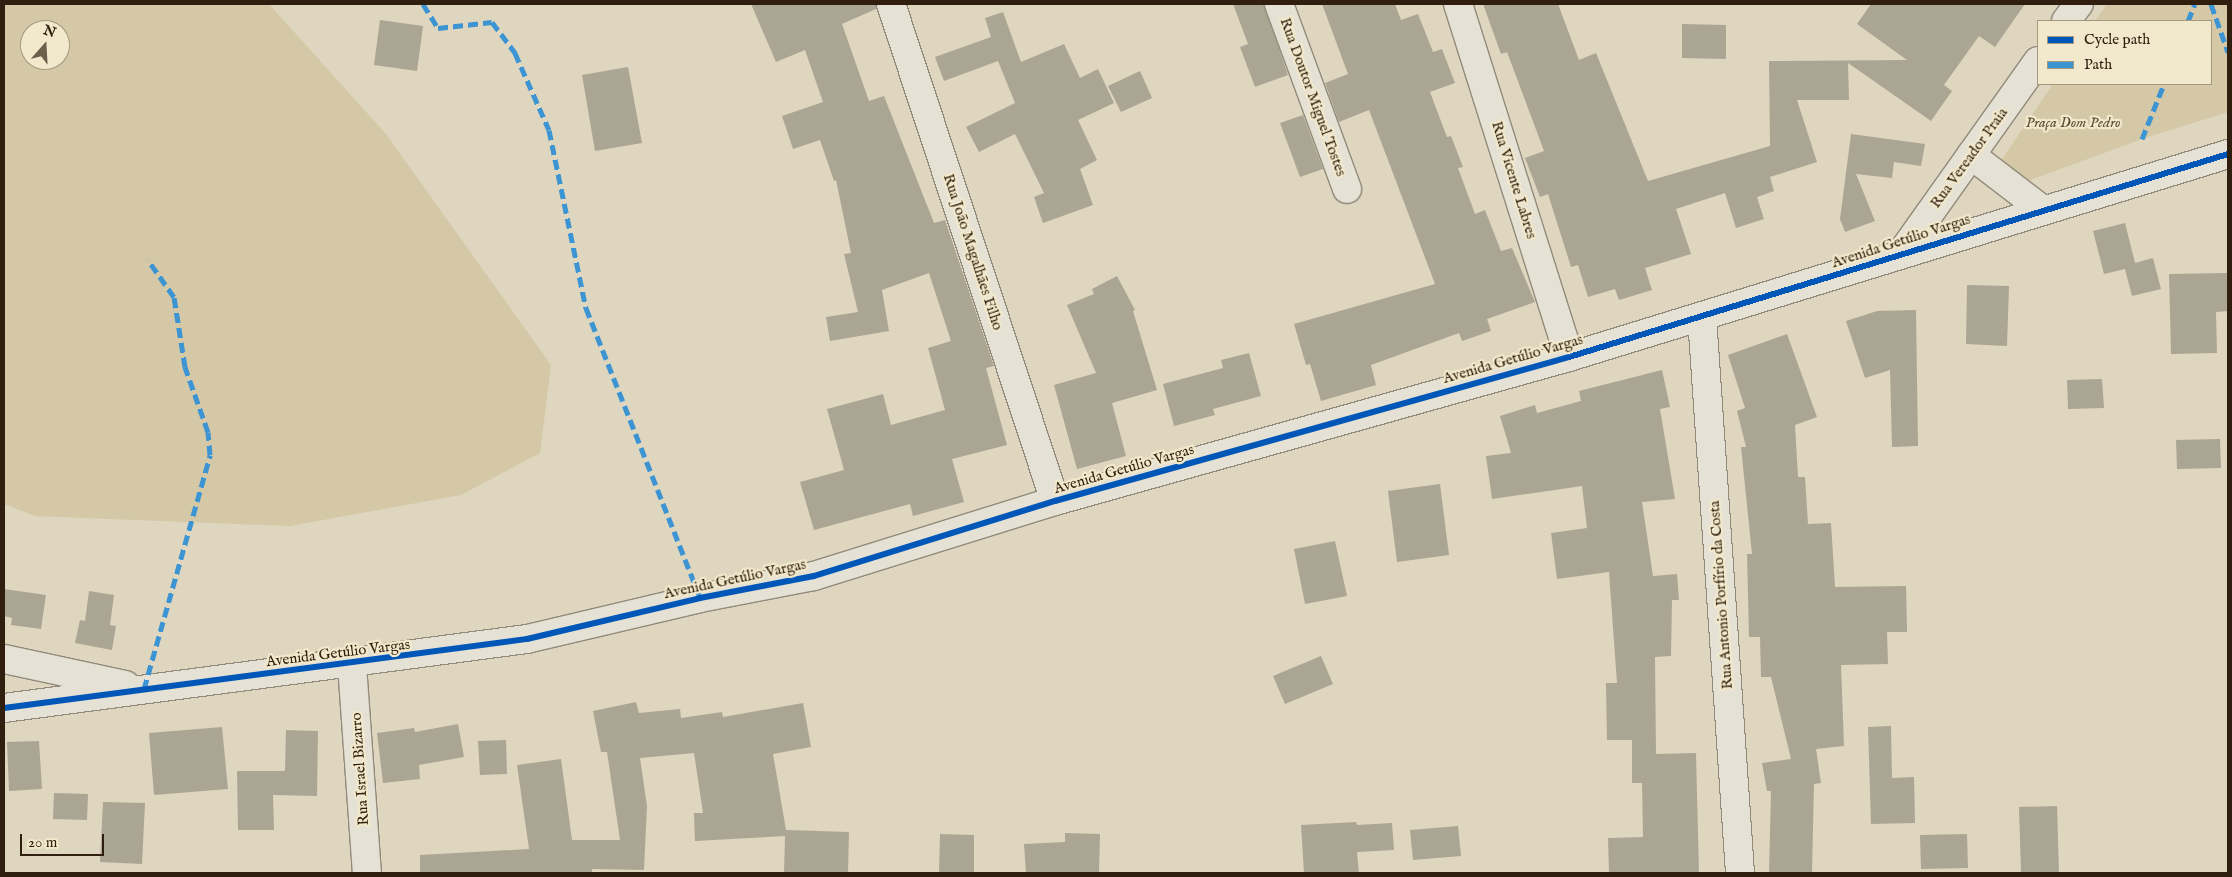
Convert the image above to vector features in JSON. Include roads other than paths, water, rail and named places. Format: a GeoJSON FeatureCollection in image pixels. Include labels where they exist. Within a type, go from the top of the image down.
{"type":"FeatureCollection","features":[{"type":"Feature","properties":{"kind":"street","name":"Rua João Magalhães Filho"},"geometry":{"type":"LineString","coordinates":[[891,4],[1055,500]]}},
{"type":"Feature","properties":{"kind":"street","name":"Rua Doutor Miguel Tostes"},"geometry":{"type":"LineString","coordinates":[[1279,4],[1347,189]]}},
{"type":"Feature","properties":{"kind":"street","name":"Rua Vicente Labres"},"geometry":{"type":"LineString","coordinates":[[1458,4],[1569,357]]}},
{"type":"Feature","properties":{"kind":"street"},"geometry":{"type":"LineString","coordinates":[[2067,20],[2079,4]]}},
{"type":"Feature","properties":{"kind":"street","name":"Rua Vereador Praia"},"geometry":{"type":"LineString","coordinates":[[1900,255],[2037,62]]}},
{"type":"Feature","properties":{"kind":"street","name":"Avenida Getúlio Vargas"},"geometry":{"type":"LineString","coordinates":[[4,708],[144,689],[352,665],[527,639],[700,598],[814,576],[1055,500],[1569,357],[2228,154]]}},
{"type":"Feature","properties":{"kind":"street"},"geometry":{"type":"LineString","coordinates":[[1971,155],[2043,210]]}},
{"type":"Feature","properties":{"kind":"street","name":"Rua Antonio Porfírio da Costa"},"geometry":{"type":"LineString","coordinates":[[1702,317],[1740,873]]}},
{"type":"Feature","properties":{"kind":"street"},"geometry":{"type":"LineString","coordinates":[[4,659],[144,689]]}},
{"type":"Feature","properties":{"kind":"street","name":"Rua Israel Bizarro"},"geometry":{"type":"LineString","coordinates":[[352,665],[367,873]]}},
{"type":"Feature","properties":{"kind":"park label","name":"Praça Dom Pedro"},"geometry":{"type":"Point","coordinates":[2073,123]}}]}
